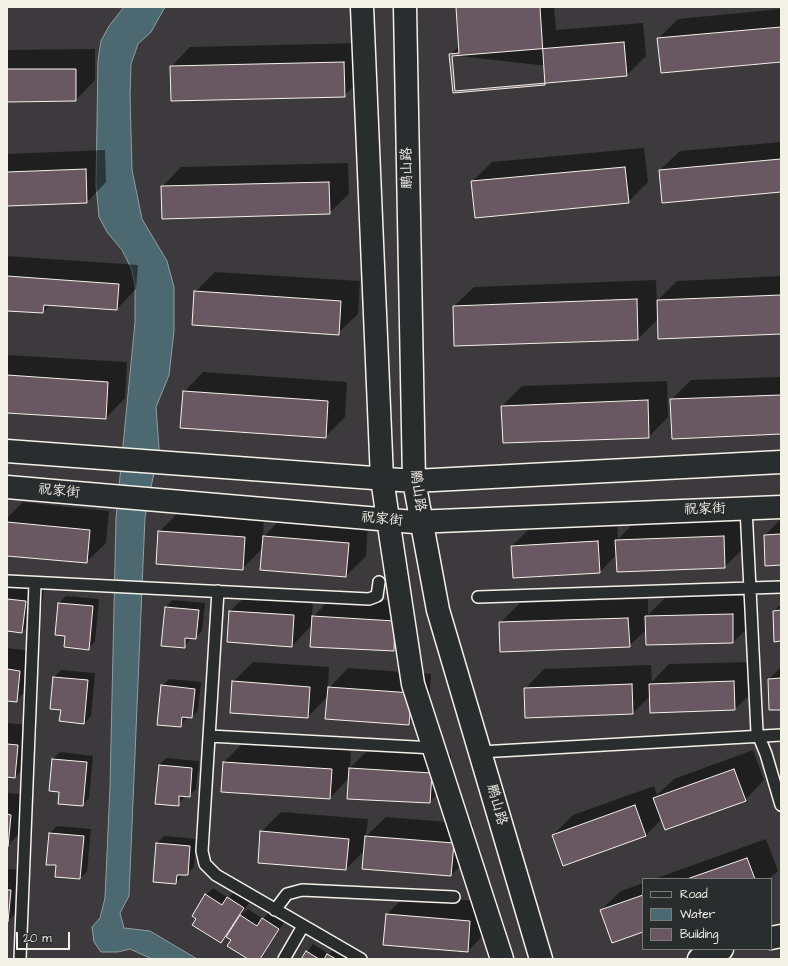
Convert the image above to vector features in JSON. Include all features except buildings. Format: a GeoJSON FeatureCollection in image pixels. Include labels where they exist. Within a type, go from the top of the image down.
{"type":"FeatureCollection","features":[{"type":"Feature","properties":{"kind":"street"},"geometry":{"type":"LineString","coordinates":[[362,7],[382,479],[413,684],[502,959]]}},
{"type":"Feature","properties":{"kind":"street","name":"鹏山路"},"geometry":{"type":"LineString","coordinates":[[405,7],[414,480],[438,610],[541,959]]}},
{"type":"Feature","properties":{"kind":"street"},"geometry":{"type":"LineString","coordinates":[[7,451],[382,479],[414,480],[781,462]]}},
{"type":"Feature","properties":{"kind":"street","name":"祝家街"},"geometry":{"type":"LineString","coordinates":[[7,487],[422,522],[781,507]]}},
{"type":"Feature","properties":{"kind":"street"},"geometry":{"type":"LineString","coordinates":[[699,959],[720,950]]}},
{"type":"Feature","properties":{"kind":"lane"},"geometry":{"type":"LineString","coordinates":[[746,508],[757,732],[781,805]]}},
{"type":"Feature","properties":{"kind":"lane"},"geometry":{"type":"LineString","coordinates":[[7,581],[35,584],[218,591],[369,599],[377,596],[379,582]]}},
{"type":"Feature","properties":{"kind":"lane"},"geometry":{"type":"LineString","coordinates":[[20,959],[35,584]]}},
{"type":"Feature","properties":{"kind":"lane"},"geometry":{"type":"LineString","coordinates":[[478,597],[781,587]]}},
{"type":"Feature","properties":{"kind":"lane"},"geometry":{"type":"LineString","coordinates":[[218,591],[202,851],[205,864],[216,875],[361,959]]}},
{"type":"Feature","properties":{"kind":"lane"},"geometry":{"type":"LineString","coordinates":[[480,752],[781,735]]}},
{"type":"Feature","properties":{"kind":"lane"},"geometry":{"type":"LineString","coordinates":[[210,736],[434,748]]}},
{"type":"Feature","properties":{"kind":"lane"},"geometry":{"type":"LineString","coordinates":[[275,910],[287,894],[302,890],[454,897]]}},
{"type":"Feature","properties":{"kind":"lane"},"geometry":{"type":"LineString","coordinates":[[284,959],[303,926]]}},
{"type":"Feature","properties":{"kind":"water"},"geometry":{"type":"Polygon","coordinates":[[[124,7],[165,7],[151,32],[138,44],[131,64],[130,95],[132,170],[142,219],[167,261],[174,287],[174,331],[169,375],[156,407],[159,448],[145,517],[129,896],[120,913],[124,928],[150,931],[197,959],[152,959],[130,949],[118,952],[101,952],[94,942],[92,927],[100,918],[105,898],[110,787],[116,518],[135,322],[135,284],[131,268],[122,250],[107,232],[99,217],[96,185],[98,60],[101,41],[109,26],[124,7]]]}}]}
